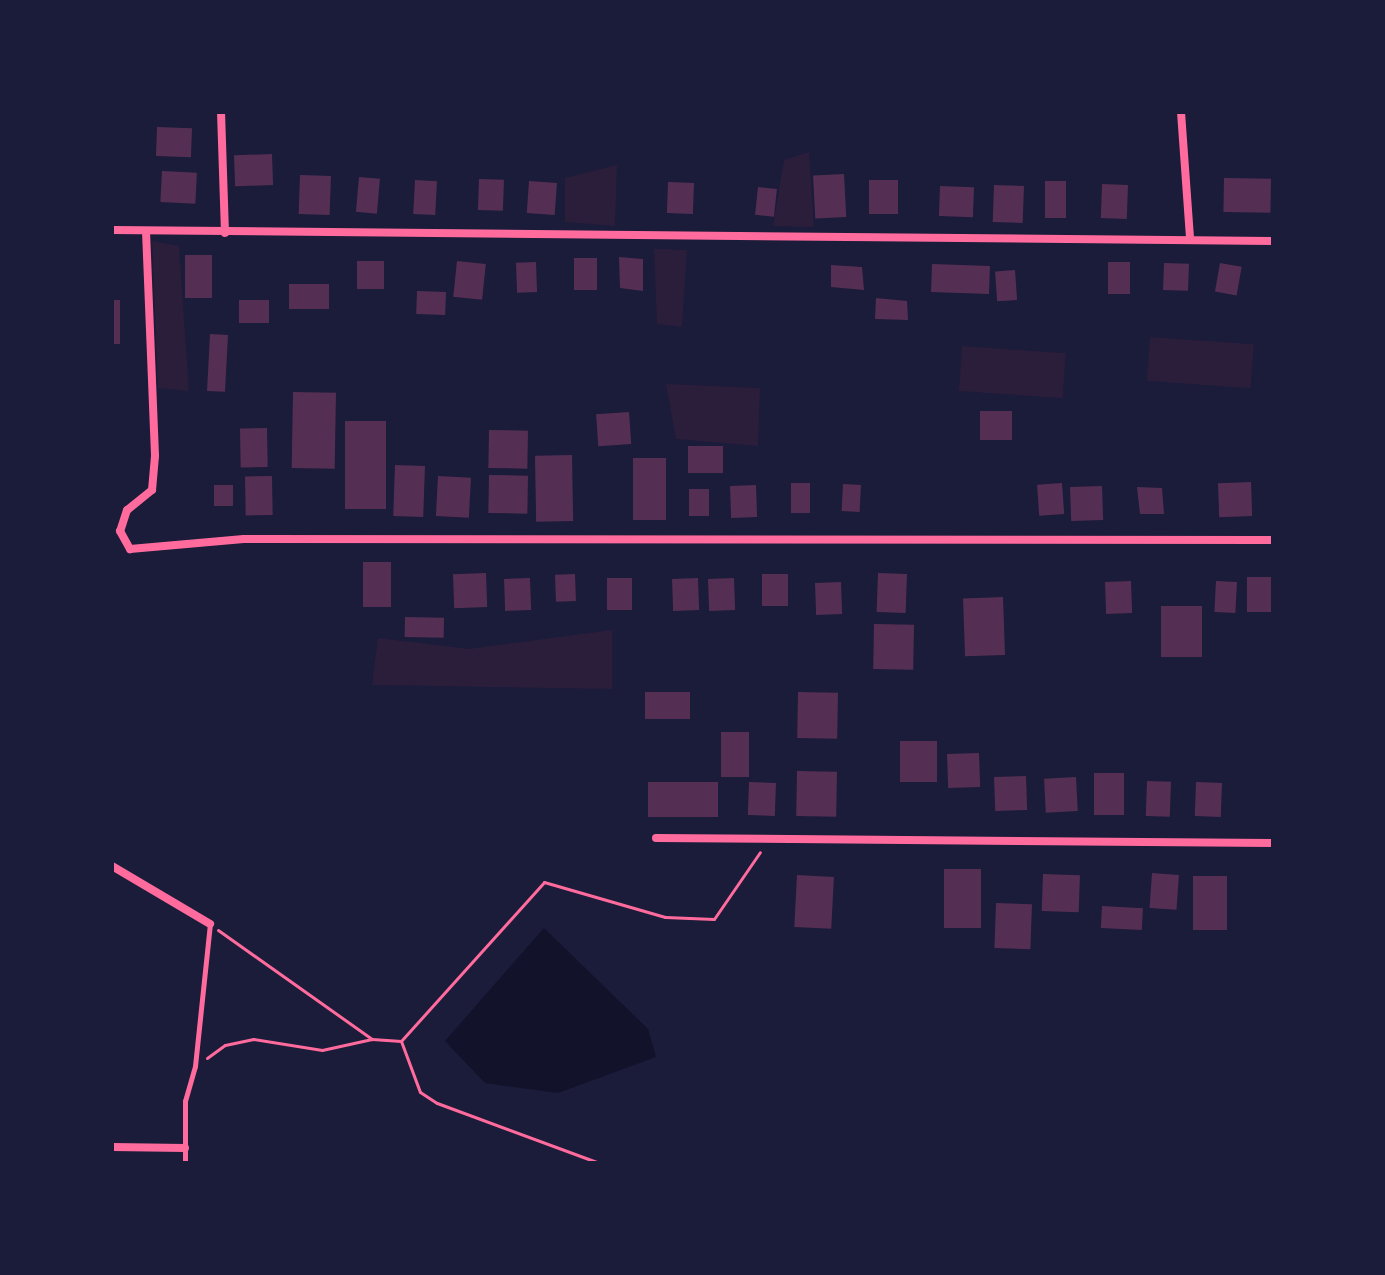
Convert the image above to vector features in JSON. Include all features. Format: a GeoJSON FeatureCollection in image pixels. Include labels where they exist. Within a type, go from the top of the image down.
{"type":"FeatureCollection","features":[{"type":"Feature","properties":{"kind":"street"},"geometry":{"type":"LineString","coordinates":[[221,112],[225,233]]}},
{"type":"Feature","properties":{"kind":"street"},"geometry":{"type":"LineString","coordinates":[[1181,112],[1190,239]]}},
{"type":"Feature","properties":{"kind":"street"},"geometry":{"type":"LineString","coordinates":[[112,230],[225,233],[708,233],[1273,241]]}},
{"type":"Feature","properties":{"kind":"street"},"geometry":{"type":"LineString","coordinates":[[146,231],[155,456],[152,490],[127,510],[120,531],[130,549],[244,539],[1273,540]]}},
{"type":"Feature","properties":{"kind":"street"},"geometry":{"type":"LineString","coordinates":[[656,838],[1273,843]]}},
{"type":"Feature","properties":{"kind":"street"},"geometry":{"type":"LineString","coordinates":[[112,866],[210,924]]}},
{"type":"Feature","properties":{"kind":"street"},"geometry":{"type":"LineString","coordinates":[[112,1147],[185,1148]]}},
{"type":"Feature","properties":{"kind":"lane"},"geometry":{"type":"LineString","coordinates":[[185,1163],[185,1101],[195,1066],[210,924]]}},
{"type":"Feature","properties":{"kind":"path"},"geometry":{"type":"LineString","coordinates":[[401,1041],[544,882],[665,917],[714,919],[769,839]]}},
{"type":"Feature","properties":{"kind":"path"},"geometry":{"type":"LineString","coordinates":[[210,924],[372,1039]]}},
{"type":"Feature","properties":{"kind":"path"},"geometry":{"type":"LineString","coordinates":[[195,1066],[225,1045],[253,1039],[322,1050],[372,1039],[401,1041]]}},
{"type":"Feature","properties":{"kind":"path"},"geometry":{"type":"LineString","coordinates":[[401,1041],[420,1092],[437,1103],[599,1163]]}},
{"type":"Feature","properties":{"kind":"shaded area"},"geometry":{"type":"Polygon","coordinates":[[[809,152],[814,227],[773,226],[784,160],[809,152]]]}},
{"type":"Feature","properties":{"kind":"shaded area"},"geometry":{"type":"Polygon","coordinates":[[[617,165],[615,226],[565,222],[565,178],[617,165]]]}},
{"type":"Feature","properties":{"kind":"shaded area"},"geometry":{"type":"Polygon","coordinates":[[[152,241],[179,246],[189,391],[158,388],[152,241]]]}},
{"type":"Feature","properties":{"kind":"shaded area"},"geometry":{"type":"Polygon","coordinates":[[[654,249],[687,250],[682,327],[657,324],[654,249]]]}},
{"type":"Feature","properties":{"kind":"shaded area"},"geometry":{"type":"Polygon","coordinates":[[[1150,337],[1254,344],[1251,388],[1147,381],[1150,337]]]}},
{"type":"Feature","properties":{"kind":"shaded area"},"geometry":{"type":"Polygon","coordinates":[[[962,346],[1066,353],[1063,398],[959,391],[962,346]]]}},
{"type":"Feature","properties":{"kind":"shaded area"},"geometry":{"type":"Polygon","coordinates":[[[666,384],[760,388],[758,446],[676,439],[666,384]]]}},
{"type":"Feature","properties":{"kind":"shaded area"},"geometry":{"type":"Polygon","coordinates":[[[612,630],[612,689],[372,685],[378,638],[469,649],[612,630]]]}},
{"type":"Feature","properties":{"kind":"shaded area"},"geometry":{"type":"Polygon","coordinates":[[[544,928],[648,1029],[656,1057],[558,1093],[485,1083],[445,1041],[544,928]]]}},
{"type":"Feature","properties":{"kind":"building"},"geometry":{"type":"Polygon","coordinates":[[[157,127],[192,128],[191,157],[156,156],[157,127]]]}},
{"type":"Feature","properties":{"kind":"building"},"geometry":{"type":"Polygon","coordinates":[[[272,154],[273,185],[235,186],[234,155],[272,154]]]}},
{"type":"Feature","properties":{"kind":"building"},"geometry":{"type":"Polygon","coordinates":[[[162,171],[197,173],[195,204],[160,202],[162,171]]]}},
{"type":"Feature","properties":{"kind":"building"},"geometry":{"type":"Polygon","coordinates":[[[844,174],[846,217],[815,219],[813,176],[844,174]]]}},
{"type":"Feature","properties":{"kind":"building"},"geometry":{"type":"Polygon","coordinates":[[[300,175],[331,176],[330,215],[299,214],[300,175]]]}},
{"type":"Feature","properties":{"kind":"building"},"geometry":{"type":"Polygon","coordinates":[[[359,177],[380,179],[377,214],[356,212],[359,177]]]}},
{"type":"Feature","properties":{"kind":"building"},"geometry":{"type":"Polygon","coordinates":[[[1224,178],[1271,179],[1270,213],[1223,212],[1224,178]]]}},
{"type":"Feature","properties":{"kind":"building"},"geometry":{"type":"Polygon","coordinates":[[[479,179],[504,180],[503,211],[478,210],[479,179]]]}},
{"type":"Feature","properties":{"kind":"building"},"geometry":{"type":"Polygon","coordinates":[[[415,180],[437,181],[435,215],[413,214],[415,180]]]}},
{"type":"Feature","properties":{"kind":"building"},"geometry":{"type":"Polygon","coordinates":[[[869,180],[898,180],[898,214],[869,214],[869,180]]]}},
{"type":"Feature","properties":{"kind":"building"},"geometry":{"type":"Polygon","coordinates":[[[529,181],[557,183],[555,215],[527,213],[529,181]]]}},
{"type":"Feature","properties":{"kind":"building"},"geometry":{"type":"Polygon","coordinates":[[[1045,181],[1066,181],[1066,218],[1045,218],[1045,181]]]}},
{"type":"Feature","properties":{"kind":"building"},"geometry":{"type":"Polygon","coordinates":[[[668,182],[694,183],[693,214],[667,213],[668,182]]]}},
{"type":"Feature","properties":{"kind":"building"},"geometry":{"type":"Polygon","coordinates":[[[1102,184],[1128,185],[1127,219],[1101,218],[1102,184]]]}},
{"type":"Feature","properties":{"kind":"building"},"geometry":{"type":"Polygon","coordinates":[[[994,185],[1024,186],[1023,223],[993,222],[994,185]]]}},
{"type":"Feature","properties":{"kind":"building"},"geometry":{"type":"Polygon","coordinates":[[[940,186],[974,187],[973,217],[939,216],[940,186]]]}},
{"type":"Feature","properties":{"kind":"building"},"geometry":{"type":"Polygon","coordinates":[[[758,187],[777,189],[774,217],[755,215],[758,187]]]}},
{"type":"Feature","properties":{"kind":"building"},"geometry":{"type":"Polygon","coordinates":[[[185,255],[212,255],[212,298],[185,298],[185,255]]]}},
{"type":"Feature","properties":{"kind":"building"},"geometry":{"type":"Polygon","coordinates":[[[619,257],[643,259],[643,291],[620,288],[619,257]]]}},
{"type":"Feature","properties":{"kind":"building"},"geometry":{"type":"Polygon","coordinates":[[[574,258],[597,258],[597,290],[574,290],[574,258]]]}},
{"type":"Feature","properties":{"kind":"building"},"geometry":{"type":"Polygon","coordinates":[[[357,261],[384,261],[384,289],[357,289],[357,261]]]}},
{"type":"Feature","properties":{"kind":"building"},"geometry":{"type":"Polygon","coordinates":[[[457,261],[486,264],[482,300],[453,297],[457,261]]]}},
{"type":"Feature","properties":{"kind":"building"},"geometry":{"type":"Polygon","coordinates":[[[536,262],[537,292],[517,293],[516,263],[536,262]]]}},
{"type":"Feature","properties":{"kind":"building"},"geometry":{"type":"Polygon","coordinates":[[[1108,262],[1130,262],[1130,294],[1108,294],[1108,262]]]}},
{"type":"Feature","properties":{"kind":"building"},"geometry":{"type":"Polygon","coordinates":[[[1164,263],[1189,264],[1188,291],[1163,290],[1164,263]]]}},
{"type":"Feature","properties":{"kind":"building"},"geometry":{"type":"Polygon","coordinates":[[[1220,263],[1242,267],[1237,295],[1215,292],[1220,263]]]}},
{"type":"Feature","properties":{"kind":"building"},"geometry":{"type":"Polygon","coordinates":[[[932,264],[990,266],[989,294],[931,292],[932,264]]]}},
{"type":"Feature","properties":{"kind":"building"},"geometry":{"type":"Polygon","coordinates":[[[831,265],[862,267],[864,290],[831,287],[831,265]]]}},
{"type":"Feature","properties":{"kind":"building"},"geometry":{"type":"Polygon","coordinates":[[[1015,270],[1017,300],[997,301],[995,271],[1015,270]]]}},
{"type":"Feature","properties":{"kind":"building"},"geometry":{"type":"Polygon","coordinates":[[[289,284],[329,284],[329,309],[289,309],[289,284]]]}},
{"type":"Feature","properties":{"kind":"building"},"geometry":{"type":"Polygon","coordinates":[[[417,291],[446,292],[445,315],[416,314],[417,291]]]}},
{"type":"Feature","properties":{"kind":"building"},"geometry":{"type":"Polygon","coordinates":[[[876,298],[907,301],[908,320],[875,319],[876,298]]]}},
{"type":"Feature","properties":{"kind":"building"},"geometry":{"type":"Polygon","coordinates":[[[112,300],[120,300],[120,344],[112,344],[112,300]]]}},
{"type":"Feature","properties":{"kind":"building"},"geometry":{"type":"Polygon","coordinates":[[[239,300],[269,300],[269,323],[239,323],[239,300]]]}},
{"type":"Feature","properties":{"kind":"building"},"geometry":{"type":"Polygon","coordinates":[[[210,334],[228,335],[225,392],[207,391],[210,334]]]}},
{"type":"Feature","properties":{"kind":"building"},"geometry":{"type":"Polygon","coordinates":[[[293,392],[336,393],[335,469],[292,468],[293,392]]]}},
{"type":"Feature","properties":{"kind":"building"},"geometry":{"type":"Polygon","coordinates":[[[980,411],[1012,411],[1012,440],[980,440],[980,411]]]}},
{"type":"Feature","properties":{"kind":"building"},"geometry":{"type":"Polygon","coordinates":[[[629,412],[631,444],[598,446],[596,414],[629,412]]]}},
{"type":"Feature","properties":{"kind":"building"},"geometry":{"type":"Polygon","coordinates":[[[345,421],[386,421],[386,509],[345,509],[345,421]]]}},
{"type":"Feature","properties":{"kind":"building"},"geometry":{"type":"Polygon","coordinates":[[[240,428],[267,428],[268,467],[241,467],[240,428]]]}},
{"type":"Feature","properties":{"kind":"building"},"geometry":{"type":"Polygon","coordinates":[[[489,430],[528,431],[527,469],[488,468],[489,430]]]}},
{"type":"Feature","properties":{"kind":"building"},"geometry":{"type":"Polygon","coordinates":[[[688,446],[723,446],[723,473],[688,473],[688,446]]]}},
{"type":"Feature","properties":{"kind":"building"},"geometry":{"type":"Polygon","coordinates":[[[572,455],[573,521],[536,522],[535,456],[572,455]]]}},
{"type":"Feature","properties":{"kind":"building"},"geometry":{"type":"Polygon","coordinates":[[[633,458],[666,458],[666,520],[633,520],[633,458]]]}},
{"type":"Feature","properties":{"kind":"building"},"geometry":{"type":"Polygon","coordinates":[[[395,465],[425,466],[423,517],[393,516],[395,465]]]}},
{"type":"Feature","properties":{"kind":"building"},"geometry":{"type":"Polygon","coordinates":[[[489,475],[528,476],[527,514],[488,513],[489,475]]]}},
{"type":"Feature","properties":{"kind":"building"},"geometry":{"type":"Polygon","coordinates":[[[245,476],[272,476],[273,515],[246,515],[245,476]]]}},
{"type":"Feature","properties":{"kind":"building"},"geometry":{"type":"Polygon","coordinates":[[[438,476],[471,478],[469,518],[436,516],[438,476]]]}},
{"type":"Feature","properties":{"kind":"building"},"geometry":{"type":"Polygon","coordinates":[[[1251,482],[1252,516],[1219,517],[1218,483],[1251,482]]]}},
{"type":"Feature","properties":{"kind":"building"},"geometry":{"type":"Polygon","coordinates":[[[791,483],[810,483],[810,513],[791,513],[791,483]]]}},
{"type":"Feature","properties":{"kind":"building"},"geometry":{"type":"Polygon","coordinates":[[[1062,483],[1064,514],[1039,516],[1037,485],[1062,483]]]}},
{"type":"Feature","properties":{"kind":"building"},"geometry":{"type":"Polygon","coordinates":[[[843,484],[861,485],[860,512],[842,511],[843,484]]]}},
{"type":"Feature","properties":{"kind":"building"},"geometry":{"type":"Polygon","coordinates":[[[214,485],[233,485],[233,506],[214,506],[214,485]]]}},
{"type":"Feature","properties":{"kind":"building"},"geometry":{"type":"Polygon","coordinates":[[[756,485],[757,517],[731,518],[730,486],[756,485]]]}},
{"type":"Feature","properties":{"kind":"building"},"geometry":{"type":"Polygon","coordinates":[[[1102,486],[1103,520],[1071,521],[1070,487],[1102,486]]]}},
{"type":"Feature","properties":{"kind":"building"},"geometry":{"type":"Polygon","coordinates":[[[1137,487],[1162,488],[1164,514],[1140,514],[1137,487]]]}},
{"type":"Feature","properties":{"kind":"building"},"geometry":{"type":"Polygon","coordinates":[[[689,489],[709,489],[709,516],[689,516],[689,489]]]}},
{"type":"Feature","properties":{"kind":"building"},"geometry":{"type":"Polygon","coordinates":[[[363,562],[391,562],[391,607],[363,607],[363,562]]]}},
{"type":"Feature","properties":{"kind":"building"},"geometry":{"type":"Polygon","coordinates":[[[486,573],[487,607],[454,608],[453,574],[486,573]]]}},
{"type":"Feature","properties":{"kind":"building"},"geometry":{"type":"Polygon","coordinates":[[[878,573],[907,574],[906,613],[877,612],[878,573]]]}},
{"type":"Feature","properties":{"kind":"building"},"geometry":{"type":"Polygon","coordinates":[[[575,574],[576,601],[556,602],[555,575],[575,574]]]}},
{"type":"Feature","properties":{"kind":"building"},"geometry":{"type":"Polygon","coordinates":[[[762,574],[788,574],[788,606],[762,606],[762,574]]]}},
{"type":"Feature","properties":{"kind":"building"},"geometry":{"type":"Polygon","coordinates":[[[1247,577],[1273,577],[1273,612],[1247,612],[1247,577]]]}},
{"type":"Feature","properties":{"kind":"building"},"geometry":{"type":"Polygon","coordinates":[[[530,578],[531,610],[505,611],[504,579],[530,578]]]}},
{"type":"Feature","properties":{"kind":"building"},"geometry":{"type":"Polygon","coordinates":[[[607,578],[632,578],[632,610],[607,610],[607,578]]]}},
{"type":"Feature","properties":{"kind":"building"},"geometry":{"type":"Polygon","coordinates":[[[698,578],[699,610],[673,611],[672,579],[698,578]]]}},
{"type":"Feature","properties":{"kind":"building"},"geometry":{"type":"Polygon","coordinates":[[[734,578],[735,610],[709,611],[708,579],[734,578]]]}},
{"type":"Feature","properties":{"kind":"building"},"geometry":{"type":"Polygon","coordinates":[[[1131,581],[1132,613],[1106,614],[1105,582],[1131,581]]]}},
{"type":"Feature","properties":{"kind":"building"},"geometry":{"type":"Polygon","coordinates":[[[1216,581],[1237,582],[1235,613],[1214,612],[1216,581]]]}},
{"type":"Feature","properties":{"kind":"building"},"geometry":{"type":"Polygon","coordinates":[[[841,582],[842,614],[816,615],[815,583],[841,582]]]}},
{"type":"Feature","properties":{"kind":"building"},"geometry":{"type":"Polygon","coordinates":[[[1003,597],[1005,655],[965,656],[963,598],[1003,597]]]}},
{"type":"Feature","properties":{"kind":"building"},"geometry":{"type":"Polygon","coordinates":[[[1161,606],[1202,606],[1202,657],[1161,657],[1161,606]]]}},
{"type":"Feature","properties":{"kind":"building"},"geometry":{"type":"Polygon","coordinates":[[[405,617],[444,618],[444,638],[405,637],[405,617]]]}},
{"type":"Feature","properties":{"kind":"building"},"geometry":{"type":"Polygon","coordinates":[[[874,624],[914,625],[913,670],[873,669],[874,624]]]}},
{"type":"Feature","properties":{"kind":"building"},"geometry":{"type":"Polygon","coordinates":[[[645,692],[690,692],[690,719],[645,719],[645,692]]]}},
{"type":"Feature","properties":{"kind":"building"},"geometry":{"type":"Polygon","coordinates":[[[798,692],[838,693],[837,739],[797,738],[798,692]]]}},
{"type":"Feature","properties":{"kind":"building"},"geometry":{"type":"Polygon","coordinates":[[[721,732],[749,732],[749,777],[721,777],[721,732]]]}},
{"type":"Feature","properties":{"kind":"building"},"geometry":{"type":"Polygon","coordinates":[[[900,741],[937,741],[937,782],[900,782],[900,741]]]}},
{"type":"Feature","properties":{"kind":"building"},"geometry":{"type":"Polygon","coordinates":[[[979,753],[980,787],[948,788],[947,754],[979,753]]]}},
{"type":"Feature","properties":{"kind":"building"},"geometry":{"type":"Polygon","coordinates":[[[797,771],[837,772],[836,817],[796,816],[797,771]]]}},
{"type":"Feature","properties":{"kind":"building"},"geometry":{"type":"Polygon","coordinates":[[[1094,773],[1124,773],[1124,815],[1094,815],[1094,773]]]}},
{"type":"Feature","properties":{"kind":"building"},"geometry":{"type":"Polygon","coordinates":[[[1026,776],[1027,810],[995,811],[994,777],[1026,776]]]}},
{"type":"Feature","properties":{"kind":"building"},"geometry":{"type":"Polygon","coordinates":[[[1076,777],[1078,811],[1046,813],[1044,779],[1076,777]]]}},
{"type":"Feature","properties":{"kind":"building"},"geometry":{"type":"Polygon","coordinates":[[[1147,781],[1171,782],[1170,817],[1146,816],[1147,781]]]}},
{"type":"Feature","properties":{"kind":"building"},"geometry":{"type":"Polygon","coordinates":[[[648,782],[718,782],[718,817],[648,817],[648,782]]]}},
{"type":"Feature","properties":{"kind":"building"},"geometry":{"type":"Polygon","coordinates":[[[749,782],[776,783],[775,816],[748,815],[749,782]]]}},
{"type":"Feature","properties":{"kind":"building"},"geometry":{"type":"Polygon","coordinates":[[[1196,782],[1222,783],[1221,817],[1195,816],[1196,782]]]}},
{"type":"Feature","properties":{"kind":"building"},"geometry":{"type":"Polygon","coordinates":[[[944,869],[981,869],[981,928],[944,928],[944,869]]]}},
{"type":"Feature","properties":{"kind":"building"},"geometry":{"type":"Polygon","coordinates":[[[1152,873],[1179,875],[1176,910],[1150,908],[1152,873]]]}},
{"type":"Feature","properties":{"kind":"building"},"geometry":{"type":"Polygon","coordinates":[[[1043,874],[1080,875],[1079,912],[1042,911],[1043,874]]]}},
{"type":"Feature","properties":{"kind":"building"},"geometry":{"type":"Polygon","coordinates":[[[797,875],[834,877],[831,929],[794,927],[797,875]]]}},
{"type":"Feature","properties":{"kind":"building"},"geometry":{"type":"Polygon","coordinates":[[[1193,876],[1227,876],[1227,930],[1193,930],[1193,876]]]}},
{"type":"Feature","properties":{"kind":"building"},"geometry":{"type":"Polygon","coordinates":[[[996,903],[1032,904],[1030,949],[994,948],[996,903]]]}},
{"type":"Feature","properties":{"kind":"building"},"geometry":{"type":"Polygon","coordinates":[[[1102,906],[1143,908],[1142,930],[1101,928],[1102,906]]]}}]}
